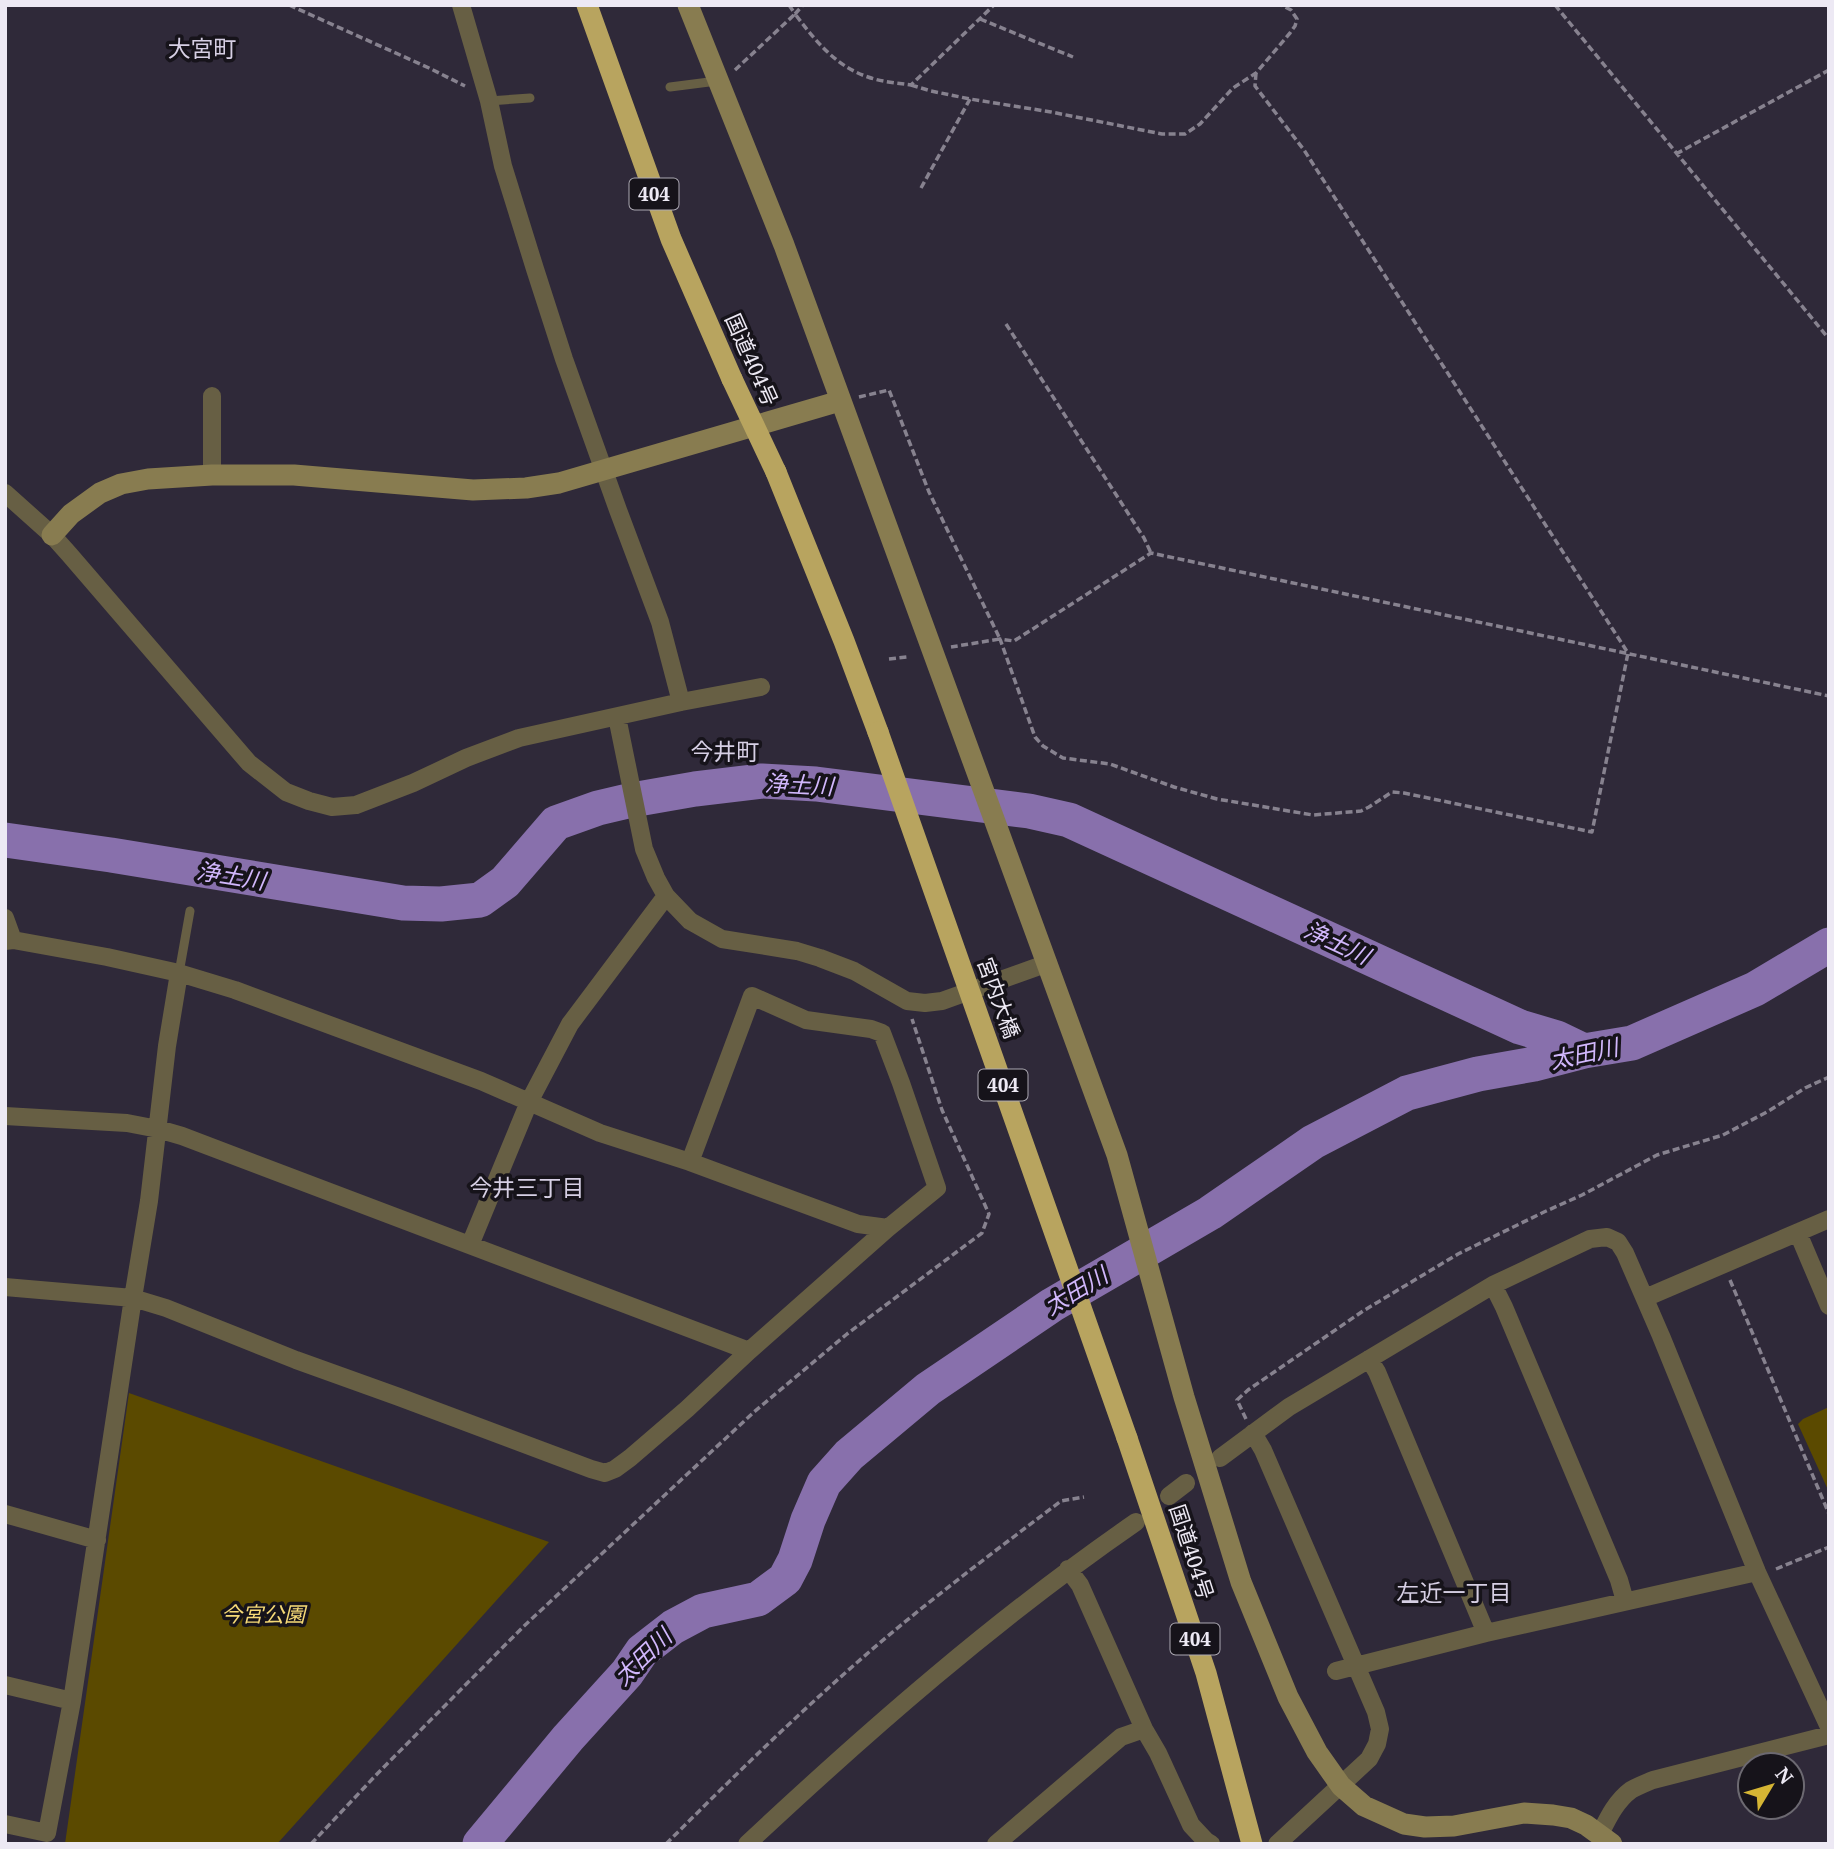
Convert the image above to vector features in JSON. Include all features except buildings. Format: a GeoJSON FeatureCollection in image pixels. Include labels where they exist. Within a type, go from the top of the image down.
{"type":"FeatureCollection","features":[{"type":"Feature","properties":{"kind":"highway","name":"国道404号"},"geometry":{"type":"LineString","coordinates":[[587,5],[671,239],[776,472],[878,732]]}},
{"type":"Feature","properties":{"kind":"highway","name":"宮内大橋"},"geometry":{"type":"LineString","coordinates":[[878,732],[1127,1438]]}},
{"type":"Feature","properties":{"kind":"highway","name":"国道404号"},"geometry":{"type":"LineString","coordinates":[[1127,1438],[1206,1673],[1252,1844]]}},
{"type":"Feature","properties":{"kind":"street"},"geometry":{"type":"LineString","coordinates":[[461,5],[503,166],[523,230],[564,359],[660,622],[681,702]]}},
{"type":"Feature","properties":{"kind":"street"},"geometry":{"type":"LineString","coordinates":[[688,5],[784,245],[1048,963],[1117,1155],[1184,1397],[1241,1582],[1289,1697],[1317,1752],[1341,1786],[1364,1806],[1404,1824],[1424,1827],[1454,1826],[1537,1813],[1571,1818],[1606,1839],[1609,1815],[1631,1790],[1653,1780],[1829,1735]]}},
{"type":"Feature","properties":{"kind":"street"},"geometry":{"type":"LineString","coordinates":[[212,396],[212,475]]}},
{"type":"Feature","properties":{"kind":"street"},"geometry":{"type":"LineString","coordinates":[[52,535],[71,514],[100,493],[121,484],[148,479],[212,475],[294,475],[473,490],[537,486],[604,471],[840,401]]}},
{"type":"Feature","properties":{"kind":"street"},"geometry":{"type":"LineString","coordinates":[[5,493],[52,535],[250,763],[286,792],[332,807],[356,805],[519,738],[761,687]]}},
{"type":"Feature","properties":{"kind":"street"},"geometry":{"type":"LineString","coordinates":[[617,717],[644,849],[666,896],[690,921],[722,939],[797,951],[820,958],[854,971],[907,1001],[942,1001],[1048,963]]}},
{"type":"Feature","properties":{"kind":"street"},"geometry":{"type":"LineString","coordinates":[[470,1245],[529,1102],[570,1024],[666,896]]}},
{"type":"Feature","properties":{"kind":"street"},"geometry":{"type":"LineString","coordinates":[[5,918],[9,940],[180,973],[235,990],[481,1081],[600,1133],[691,1162],[858,1224],[888,1228]]}},
{"type":"Feature","properties":{"kind":"street"},"geometry":{"type":"LineString","coordinates":[[5,1824],[47,1833],[72,1701],[97,1540],[149,1201],[167,1046],[180,973]]}},
{"type":"Feature","properties":{"kind":"street"},"geometry":{"type":"LineString","coordinates":[[5,1287],[132,1298],[166,1308],[296,1360],[605,1473],[630,1458],[748,1351],[937,1188],[882,1033],[806,1020],[752,996],[691,1162]]}},
{"type":"Feature","properties":{"kind":"street"},"geometry":{"type":"LineString","coordinates":[[5,1116],[127,1123],[182,1136],[748,1351]]}},
{"type":"Feature","properties":{"kind":"street"},"geometry":{"type":"LineString","coordinates":[[1645,1298],[1829,1219]]}},
{"type":"Feature","properties":{"kind":"street"},"geometry":{"type":"LineString","coordinates":[[1798,1233],[1829,1306]]}},
{"type":"Feature","properties":{"kind":"street"},"geometry":{"type":"LineString","coordinates":[[1220,1458],[1289,1407],[1493,1285],[1590,1239],[1607,1237],[1618,1242],[1625,1253],[1757,1572],[1829,1727]]}},
{"type":"Feature","properties":{"kind":"street"},"geometry":{"type":"LineString","coordinates":[[1493,1285],[1619,1580],[1625,1601]]}},
{"type":"Feature","properties":{"kind":"street"},"geometry":{"type":"LineString","coordinates":[[1369,1359],[1377,1372],[1486,1633]]}},
{"type":"Feature","properties":{"kind":"street"},"geometry":{"type":"LineString","coordinates":[[1253,1433],[1263,1450],[1376,1712],[1380,1729],[1377,1744],[1369,1759],[1277,1844]]}},
{"type":"Feature","properties":{"kind":"street"},"geometry":{"type":"LineString","coordinates":[[1169,1496],[1186,1483]]}},
{"type":"Feature","properties":{"kind":"street"},"geometry":{"type":"LineString","coordinates":[[5,1514],[97,1540]]}},
{"type":"Feature","properties":{"kind":"street"},"geometry":{"type":"LineString","coordinates":[[747,1844],[814,1781],[964,1651],[1068,1569],[1136,1522]]}},
{"type":"Feature","properties":{"kind":"street"},"geometry":{"type":"LineString","coordinates":[[1068,1569],[1080,1585],[1144,1729],[1191,1825],[1211,1844]]}},
{"type":"Feature","properties":{"kind":"street"},"geometry":{"type":"LineString","coordinates":[[1336,1671],[1486,1633],[1757,1572]]}},
{"type":"Feature","properties":{"kind":"street"},"geometry":{"type":"LineString","coordinates":[[5,1685],[72,1701]]}},
{"type":"Feature","properties":{"kind":"street"},"geometry":{"type":"LineString","coordinates":[[996,1844],[1121,1737],[1144,1729]]}},
{"type":"Feature","properties":{"kind":"lane"},"geometry":{"type":"LineString","coordinates":[[670,87],[719,81]]}},
{"type":"Feature","properties":{"kind":"lane"},"geometry":{"type":"LineString","coordinates":[[488,101],[530,98]]}},
{"type":"Feature","properties":{"kind":"lane"},"geometry":{"type":"LineString","coordinates":[[180,973],[190,911]]}},
{"type":"Feature","properties":{"kind":"path"},"geometry":{"type":"LineString","coordinates":[[289,5],[429,68],[488,101]]}},
{"type":"Feature","properties":{"kind":"path"},"geometry":{"type":"LineString","coordinates":[[789,5],[817,42],[835,59],[869,78],[911,85],[931,92],[1176,135],[1190,132],[1233,88],[1256,73],[1295,26],[1295,14],[1281,5]]}},
{"type":"Feature","properties":{"kind":"path"},"geometry":{"type":"LineString","coordinates":[[719,81],[729,76],[803,5]]}},
{"type":"Feature","properties":{"kind":"path"},"geometry":{"type":"LineString","coordinates":[[911,85],[994,5]]}},
{"type":"Feature","properties":{"kind":"path"},"geometry":{"type":"LineString","coordinates":[[1555,5],[1829,339]]}},
{"type":"Feature","properties":{"kind":"path"},"geometry":{"type":"LineString","coordinates":[[980,19],[1073,57]]}},
{"type":"Feature","properties":{"kind":"path"},"geometry":{"type":"LineString","coordinates":[[1676,154],[1829,70]]}},
{"type":"Feature","properties":{"kind":"path"},"geometry":{"type":"LineString","coordinates":[[840,401],[889,390],[929,492],[1000,639],[1035,737],[1043,746],[1063,758],[1110,764],[1217,799],[1313,815],[1361,811],[1392,792],[1592,832],[1628,653],[1304,150],[1255,86],[1256,73]]}},
{"type":"Feature","properties":{"kind":"path"},"geometry":{"type":"LineString","coordinates":[[921,188],[970,99]]}},
{"type":"Feature","properties":{"kind":"path"},"geometry":{"type":"LineString","coordinates":[[1006,324],[1137,527],[1150,553]]}},
{"type":"Feature","properties":{"kind":"path"},"geometry":{"type":"LineString","coordinates":[[949,647],[1000,639],[1014,641],[1150,553],[1829,696]]}},
{"type":"Feature","properties":{"kind":"path"},"geometry":{"type":"LineString","coordinates":[[888,659],[907,657]]}},
{"type":"Feature","properties":{"kind":"path"},"geometry":{"type":"LineString","coordinates":[[311,1844],[523,1627],[754,1412],[847,1334],[982,1233],[989,1214],[942,1110],[907,1001]]}},
{"type":"Feature","properties":{"kind":"path"},"geometry":{"type":"LineString","coordinates":[[1253,1433],[1237,1399],[1363,1311],[1458,1254],[1582,1195],[1657,1155],[1723,1135],[1829,1077]]}},
{"type":"Feature","properties":{"kind":"path"},"geometry":{"type":"LineString","coordinates":[[1724,1265],[1829,1514]]}},
{"type":"Feature","properties":{"kind":"path"},"geometry":{"type":"LineString","coordinates":[[666,1844],[844,1673],[886,1638],[1060,1501],[1084,1497]]}},
{"type":"Feature","properties":{"kind":"path"},"geometry":{"type":"LineString","coordinates":[[1757,1572],[1772,1571],[1829,1547]]}},
{"type":"Feature","properties":{"kind":"green space","name":"今宮公園"},"geometry":{"type":"Polygon","coordinates":[[[129,1393],[549,1542],[277,1844],[65,1844],[129,1393]]]}},
{"type":"Feature","properties":{"kind":"green space"},"geometry":{"type":"Polygon","coordinates":[[[1829,1407],[1829,1492],[1798,1424],[1829,1407]]]}},
{"type":"Feature","properties":{"kind":"waterway","name":"浄土川"},"geometry":{"type":"LineString","coordinates":[[5,840],[403,903],[441,904],[480,900],[505,882],[556,823],[598,808],[695,789],[762,781],[816,784],[1029,811],[1069,820],[1520,1027],[1557,1038],[1584,1051]]}},
{"type":"Feature","properties":{"kind":"waterway","name":"太田川"},"geometry":{"type":"LineString","coordinates":[[480,1844],[568,1738],[627,1673],[642,1651],[673,1627],[703,1611],[758,1599],[785,1579],[795,1560],[824,1483],[849,1455],[928,1389],[1052,1305],[1210,1213],[1313,1142],[1407,1093],[1478,1074],[1632,1043],[1755,989],[1829,945]]}},
{"type":"Feature","properties":{"kind":"district","name":"大宮町"},"geometry":{"type":"Point","coordinates":[202,49]}},
{"type":"Feature","properties":{"kind":"district","name":"今井町"},"geometry":{"type":"Point","coordinates":[725,752]}},
{"type":"Feature","properties":{"kind":"district","name":"今井三丁目"},"geometry":{"type":"Point","coordinates":[527,1188]}},
{"type":"Feature","properties":{"kind":"district","name":"左近一丁目"},"geometry":{"type":"Point","coordinates":[1454,1593]}}]}
